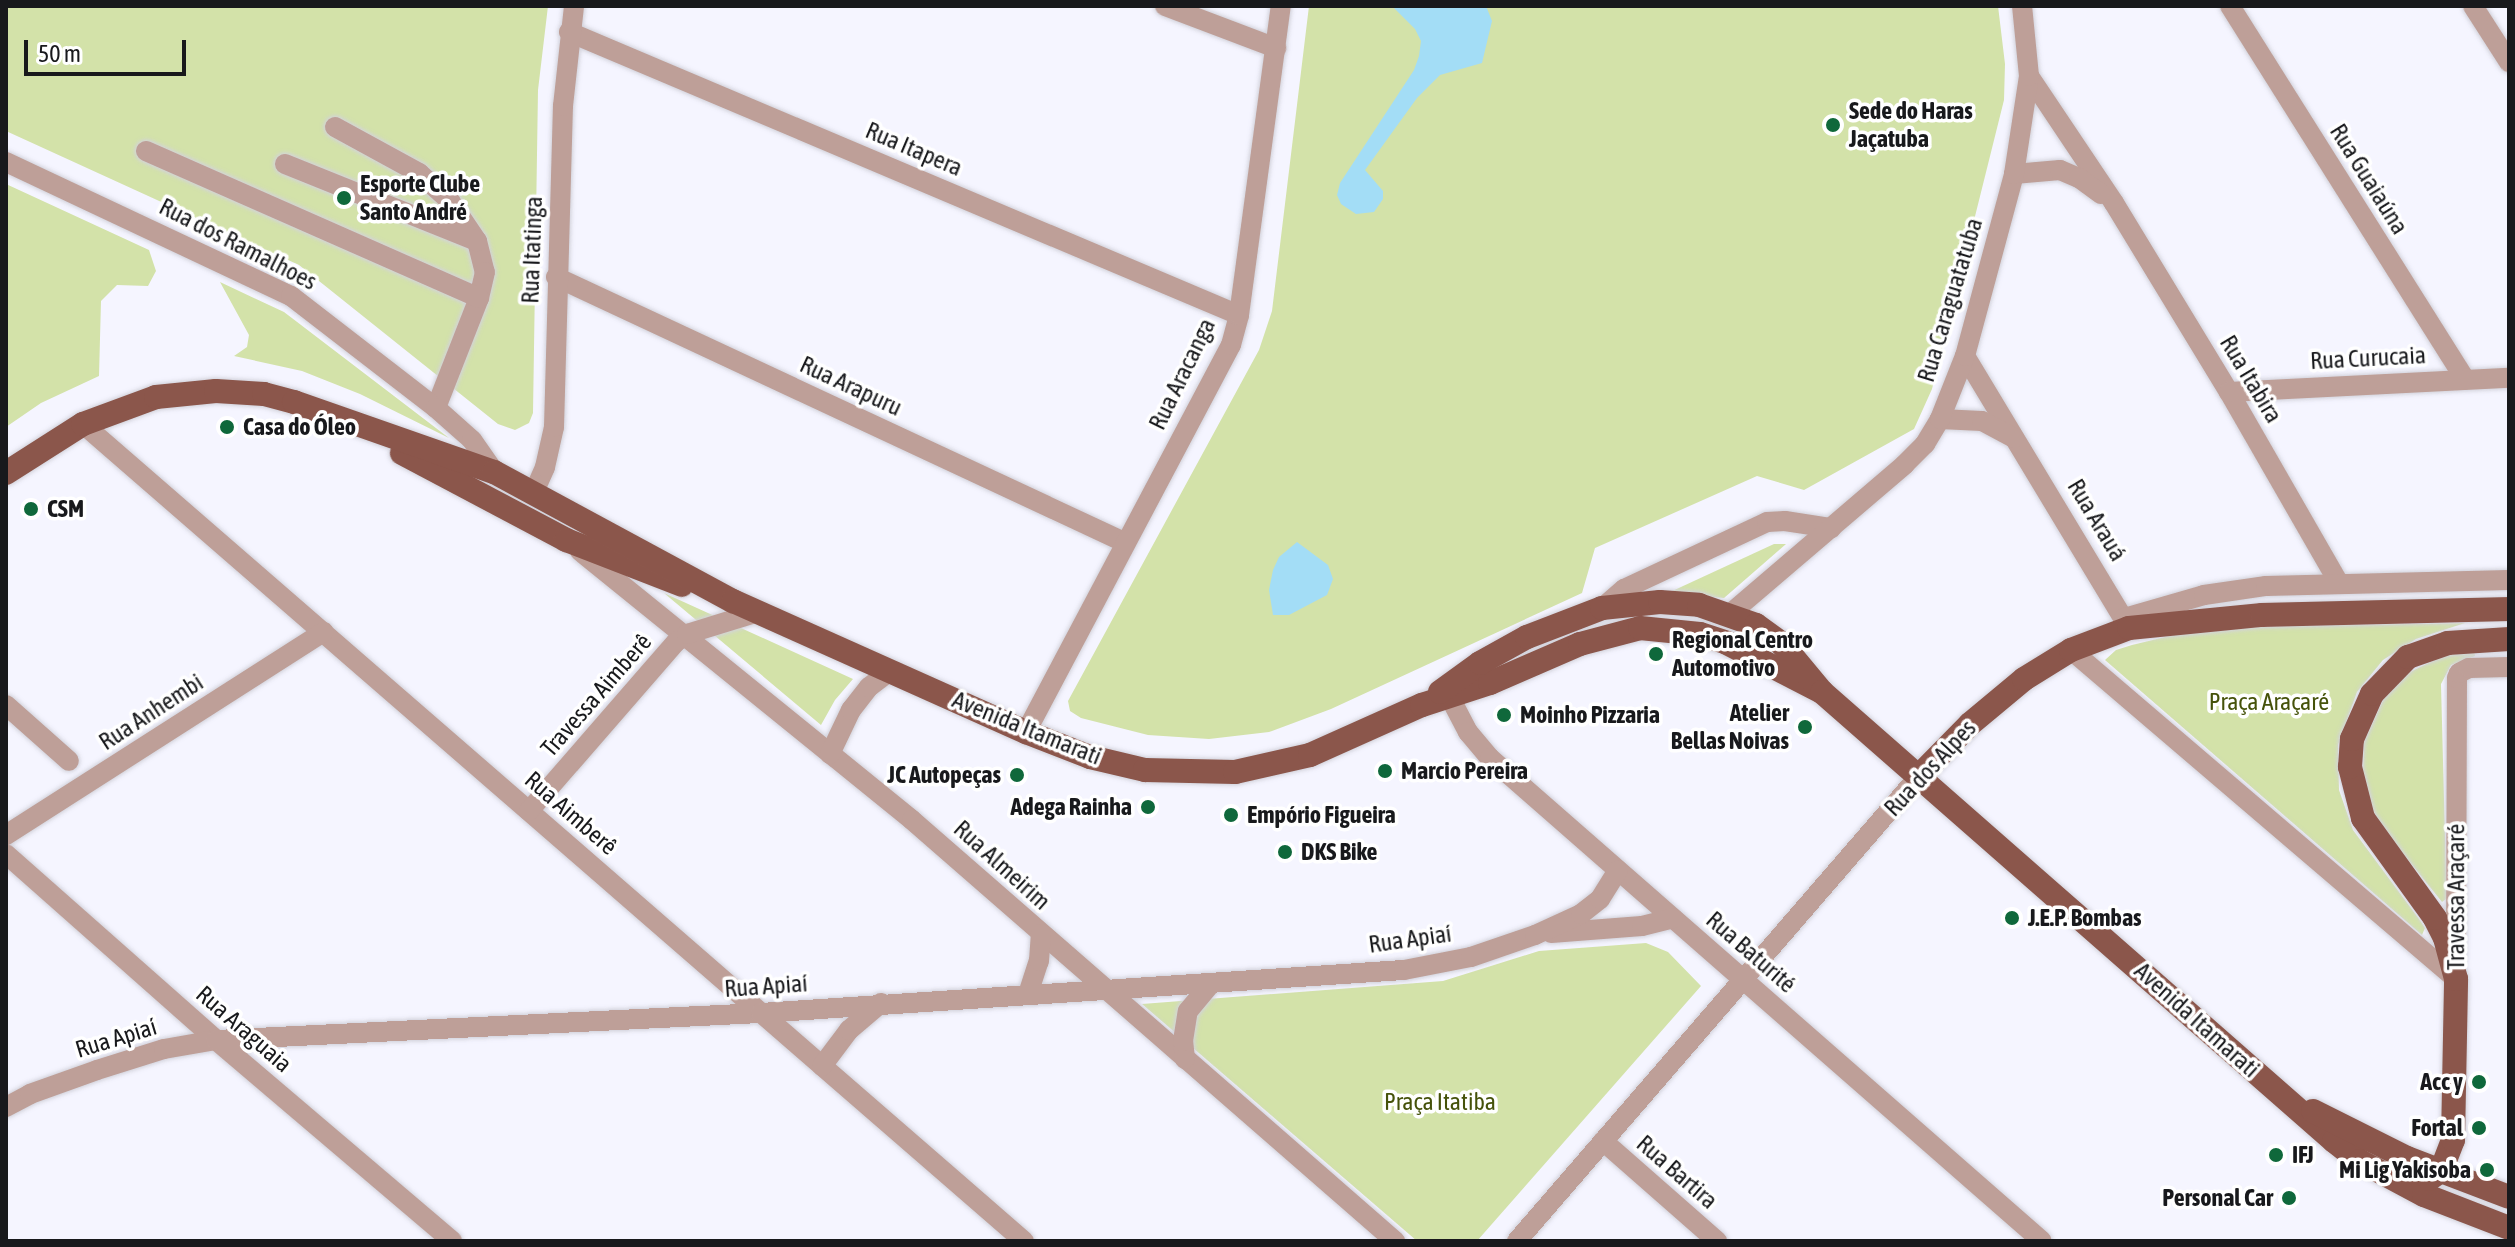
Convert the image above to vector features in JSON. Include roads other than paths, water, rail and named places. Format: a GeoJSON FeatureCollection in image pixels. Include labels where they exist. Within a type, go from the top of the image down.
{"type":"FeatureCollection","features":[{"type":"Feature","properties":{"kind":"main road","name":"Avenida Itamarati"},"geometry":{"type":"LineString","coordinates":[[6,473],[83,424],[156,397],[216,391],[264,394],[494,472],[733,601],[1026,732],[1090,757],[1145,770],[1235,772],[1310,755],[1447,692],[1480,663],[1527,637],[1602,608],[1660,602],[1699,605],[1731,613],[1782,644],[1822,692],[2343,1148],[2389,1177],[2460,1212],[2509,1228]]}},
{"type":"Feature","properties":{"kind":"main road","name":"Avenida Itamarati"},"geometry":{"type":"LineString","coordinates":[[328,415],[566,540],[648,575],[733,601]]}},
{"type":"Feature","properties":{"kind":"main road"},"geometry":{"type":"LineString","coordinates":[[434,470],[516,497],[534,492]]}},
{"type":"Feature","properties":{"kind":"main road","name":"Rua dos Alpes"},"geometry":{"type":"LineString","coordinates":[[1920,775],[2002,696],[2071,650],[2126,623],[2220,617],[2509,609]]}},
{"type":"Feature","properties":{"kind":"main road"},"geometry":{"type":"LineString","coordinates":[[1640,628],[1668,621],[1713,623],[1731,613]]}},
{"type":"Feature","properties":{"kind":"main road","name":"Avenida Itamarati"},"geometry":{"type":"LineString","coordinates":[[1447,692],[1490,683],[1580,644],[1640,628],[1700,634],[1727,643],[1822,692]]}},
{"type":"Feature","properties":{"kind":"main road"},"geometry":{"type":"LineString","coordinates":[[2456,979],[2445,938],[2435,918],[2363,818],[2350,767],[2352,739],[2372,694],[2408,657],[2448,643],[2509,639]]}},
{"type":"Feature","properties":{"kind":"main road","name":"Travessa Araçaré"},"geometry":{"type":"LineString","coordinates":[[2441,1171],[2453,1140],[2456,979]]}},
{"type":"Feature","properties":{"kind":"main road","name":"Avenida Itamarati"},"geometry":{"type":"LineString","coordinates":[[2283,1096],[2441,1171],[2509,1197]]}},
{"type":"Feature","properties":{"kind":"main road"},"geometry":{"type":"LineString","coordinates":[[2389,1177],[2415,1182],[2429,1179],[2441,1171]]}},
{"type":"Feature","properties":{"kind":"street","name":"Rua Itatinga"},"geometry":{"type":"LineString","coordinates":[[534,492],[545,467],[554,427],[556,277],[569,32],[574,6]]}},
{"type":"Feature","properties":{"kind":"street"},"geometry":{"type":"LineString","coordinates":[[1165,6],[1276,48]]}},
{"type":"Feature","properties":{"kind":"street","name":"Rua Aracanga"},"geometry":{"type":"LineString","coordinates":[[1026,732],[1231,345],[1239,315],[1281,6]]}},
{"type":"Feature","properties":{"kind":"street","name":"Rua Caraguatatuba"},"geometry":{"type":"LineString","coordinates":[[1731,613],[1904,465],[1925,444],[1940,419],[1965,356],[2014,174],[2029,76],[2022,6]]}},
{"type":"Feature","properties":{"kind":"street","name":"Rua Guaiaúna"},"geometry":{"type":"LineString","coordinates":[[2230,6],[2465,379]]}},
{"type":"Feature","properties":{"kind":"street"},"geometry":{"type":"LineString","coordinates":[[2473,6],[2509,62]]}},
{"type":"Feature","properties":{"kind":"street","name":"Rua Itapera"},"geometry":{"type":"LineString","coordinates":[[569,32],[1239,315]]}},
{"type":"Feature","properties":{"kind":"street","name":"Rua Itabira"},"geometry":{"type":"LineString","coordinates":[[2029,76],[2114,203],[2229,392],[2339,583]]}},
{"type":"Feature","properties":{"kind":"street"},"geometry":{"type":"LineString","coordinates":[[335,127],[419,173],[450,201],[477,241],[485,272],[479,298],[436,408]]}},
{"type":"Feature","properties":{"kind":"street"},"geometry":{"type":"LineString","coordinates":[[146,151],[479,298]]}},
{"type":"Feature","properties":{"kind":"street","name":"Rua dos Ramalhoes"},"geometry":{"type":"LineString","coordinates":[[6,162],[279,289],[314,312],[436,408],[472,440],[494,472]]}},
{"type":"Feature","properties":{"kind":"street"},"geometry":{"type":"LineString","coordinates":[[285,164],[477,241]]}},
{"type":"Feature","properties":{"kind":"street","name":"Rua Itabira"},"geometry":{"type":"LineString","coordinates":[[2014,174],[2060,170],[2079,178],[2114,203]]}},
{"type":"Feature","properties":{"kind":"street","name":"Rua Arapuru"},"geometry":{"type":"LineString","coordinates":[[556,277],[1124,542]]}},
{"type":"Feature","properties":{"kind":"street","name":"Rua Arauá"},"geometry":{"type":"LineString","coordinates":[[1965,356],[2126,623]]}},
{"type":"Feature","properties":{"kind":"street","name":"Rua Curucaia"},"geometry":{"type":"LineString","coordinates":[[2229,392],[2509,378]]}},
{"type":"Feature","properties":{"kind":"street"},"geometry":{"type":"LineString","coordinates":[[1940,419],[1982,421],[2018,440]]}},
{"type":"Feature","properties":{"kind":"street","name":"Rua Aimberê"},"geometry":{"type":"LineString","coordinates":[[83,424],[1018,1239]]}},
{"type":"Feature","properties":{"kind":"street"},"geometry":{"type":"LineString","coordinates":[[1602,608],[1624,589],[1767,522],[1785,521],[1831,528]]}},
{"type":"Feature","properties":{"kind":"street","name":"Rua Almeirim"},"geometry":{"type":"LineString","coordinates":[[566,540],[687,634],[912,820],[1103,990],[1395,1241]]}},
{"type":"Feature","properties":{"kind":"street","name":"Rua dos Alpes"},"geometry":{"type":"LineString","coordinates":[[2126,623],[2233,590],[2339,583],[2509,580]]}},
{"type":"Feature","properties":{"kind":"street","name":"Travessa Aimberê"},"geometry":{"type":"LineString","coordinates":[[529,811],[687,634],[758,612]]}},
{"type":"Feature","properties":{"kind":"street","name":"Rua Anhembi"},"geometry":{"type":"LineString","coordinates":[[6,835],[324,632]]}},
{"type":"Feature","properties":{"kind":"street"},"geometry":{"type":"LineString","coordinates":[[2071,650],[2456,979]]}},
{"type":"Feature","properties":{"kind":"street","name":"Travessa Araçaré"},"geometry":{"type":"LineString","coordinates":[[2456,979],[2457,678],[2469,668],[2509,667]]}},
{"type":"Feature","properties":{"kind":"street"},"geometry":{"type":"LineString","coordinates":[[830,754],[851,710],[869,687],[890,671]]}},
{"type":"Feature","properties":{"kind":"street","name":"Rua Baturité"},"geometry":{"type":"LineString","coordinates":[[1447,692],[1468,732],[1490,758],[2042,1241]]}},
{"type":"Feature","properties":{"kind":"street"},"geometry":{"type":"LineString","coordinates":[[6,705],[69,761]]}},
{"type":"Feature","properties":{"kind":"street","name":"Rua dos Alpes"},"geometry":{"type":"LineString","coordinates":[[1517,1241],[1920,775]]}},
{"type":"Feature","properties":{"kind":"street","name":"Rua Araguaia"},"geometry":{"type":"LineString","coordinates":[[6,854],[434,1234],[452,1241]]}},
{"type":"Feature","properties":{"kind":"street","name":"Rua Apiaí"},"geometry":{"type":"LineString","coordinates":[[6,1107],[30,1094],[97,1070],[164,1049],[216,1040],[761,1013],[1404,970],[1471,957],[1535,935],[1592,906],[1618,870]]}},
{"type":"Feature","properties":{"kind":"street","name":"Rua Apiaí"},"geometry":{"type":"LineString","coordinates":[[1535,935],[1642,926],[1673,918]]}},
{"type":"Feature","properties":{"kind":"street"},"geometry":{"type":"LineString","coordinates":[[1028,994],[1039,961],[1041,934]]}},
{"type":"Feature","properties":{"kind":"street"},"geometry":{"type":"LineString","coordinates":[[1185,1059],[1183,1041],[1188,1011],[1211,984]]}},
{"type":"Feature","properties":{"kind":"street"},"geometry":{"type":"LineString","coordinates":[[822,1066],[849,1030],[881,1003]]}},
{"type":"Feature","properties":{"kind":"street","name":"Rua Bartira"},"geometry":{"type":"LineString","coordinates":[[1603,1141],[1717,1241]]}},
{"type":"Feature","properties":{"kind":"water"},"geometry":{"type":"Polygon","coordinates":[[[1392,6],[1486,6],[1492,21],[1482,63],[1440,75],[1417,98],[1365,170],[1383,191],[1383,199],[1374,212],[1356,214],[1341,204],[1337,195],[1340,183],[1414,70],[1419,56],[1421,41],[1415,29],[1392,6]]]}},
{"type":"Feature","properties":{"kind":"water"},"geometry":{"type":"Polygon","coordinates":[[[1297,542],[1328,565],[1333,579],[1327,595],[1289,615],[1273,615],[1269,590],[1273,570],[1279,557],[1297,542]]]}},
{"type":"Feature","properties":{"kind":"place","name":"Sede do Haras Jaçatuba"},"geometry":{"type":"Point","coordinates":[1833,125]}},
{"type":"Feature","properties":{"kind":"place","name":"Esporte Clube Santo André"},"geometry":{"type":"Point","coordinates":[344,198]}},
{"type":"Feature","properties":{"kind":"place","name":"Casa do Óleo"},"geometry":{"type":"Point","coordinates":[227,427]}},
{"type":"Feature","properties":{"kind":"place","name":"CSM"},"geometry":{"type":"Point","coordinates":[31,509]}},
{"type":"Feature","properties":{"kind":"place","name":"Regional Centro Automotivo"},"geometry":{"type":"Point","coordinates":[1656,654]}},
{"type":"Feature","properties":{"kind":"place","name":"Moinho Pizzaria"},"geometry":{"type":"Point","coordinates":[1504,715]}},
{"type":"Feature","properties":{"kind":"place","name":"Atelier Bellas Noivas"},"geometry":{"type":"Point","coordinates":[1805,727]}},
{"type":"Feature","properties":{"kind":"place","name":"Marcio Pereira"},"geometry":{"type":"Point","coordinates":[1385,771]}},
{"type":"Feature","properties":{"kind":"place","name":"JC Autopeças"},"geometry":{"type":"Point","coordinates":[1017,775]}},
{"type":"Feature","properties":{"kind":"place","name":"Adega Rainha"},"geometry":{"type":"Point","coordinates":[1148,807]}},
{"type":"Feature","properties":{"kind":"place","name":"Empório Figueira"},"geometry":{"type":"Point","coordinates":[1231,815]}},
{"type":"Feature","properties":{"kind":"place","name":"DKS Bike"},"geometry":{"type":"Point","coordinates":[1285,852]}},
{"type":"Feature","properties":{"kind":"place","name":"J.E.P. Bombas"},"geometry":{"type":"Point","coordinates":[2012,918]}},
{"type":"Feature","properties":{"kind":"place","name":"Acc y"},"geometry":{"type":"Point","coordinates":[2479,1082]}},
{"type":"Feature","properties":{"kind":"place","name":"Fortal"},"geometry":{"type":"Point","coordinates":[2479,1128]}},
{"type":"Feature","properties":{"kind":"place","name":"IFJ"},"geometry":{"type":"Point","coordinates":[2276,1155]}},
{"type":"Feature","properties":{"kind":"place","name":"Mi Lig Yakisoba"},"geometry":{"type":"Point","coordinates":[2487,1170]}},
{"type":"Feature","properties":{"kind":"place","name":"Personal Car"},"geometry":{"type":"Point","coordinates":[2289,1198]}},
{"type":"Feature","properties":{"kind":"park label","name":"Praça Araçaré"},"geometry":{"type":"Point","coordinates":[2269,702]}},
{"type":"Feature","properties":{"kind":"park label","name":"Praça Itatiba"},"geometry":{"type":"Point","coordinates":[1440,1102]}}]}
